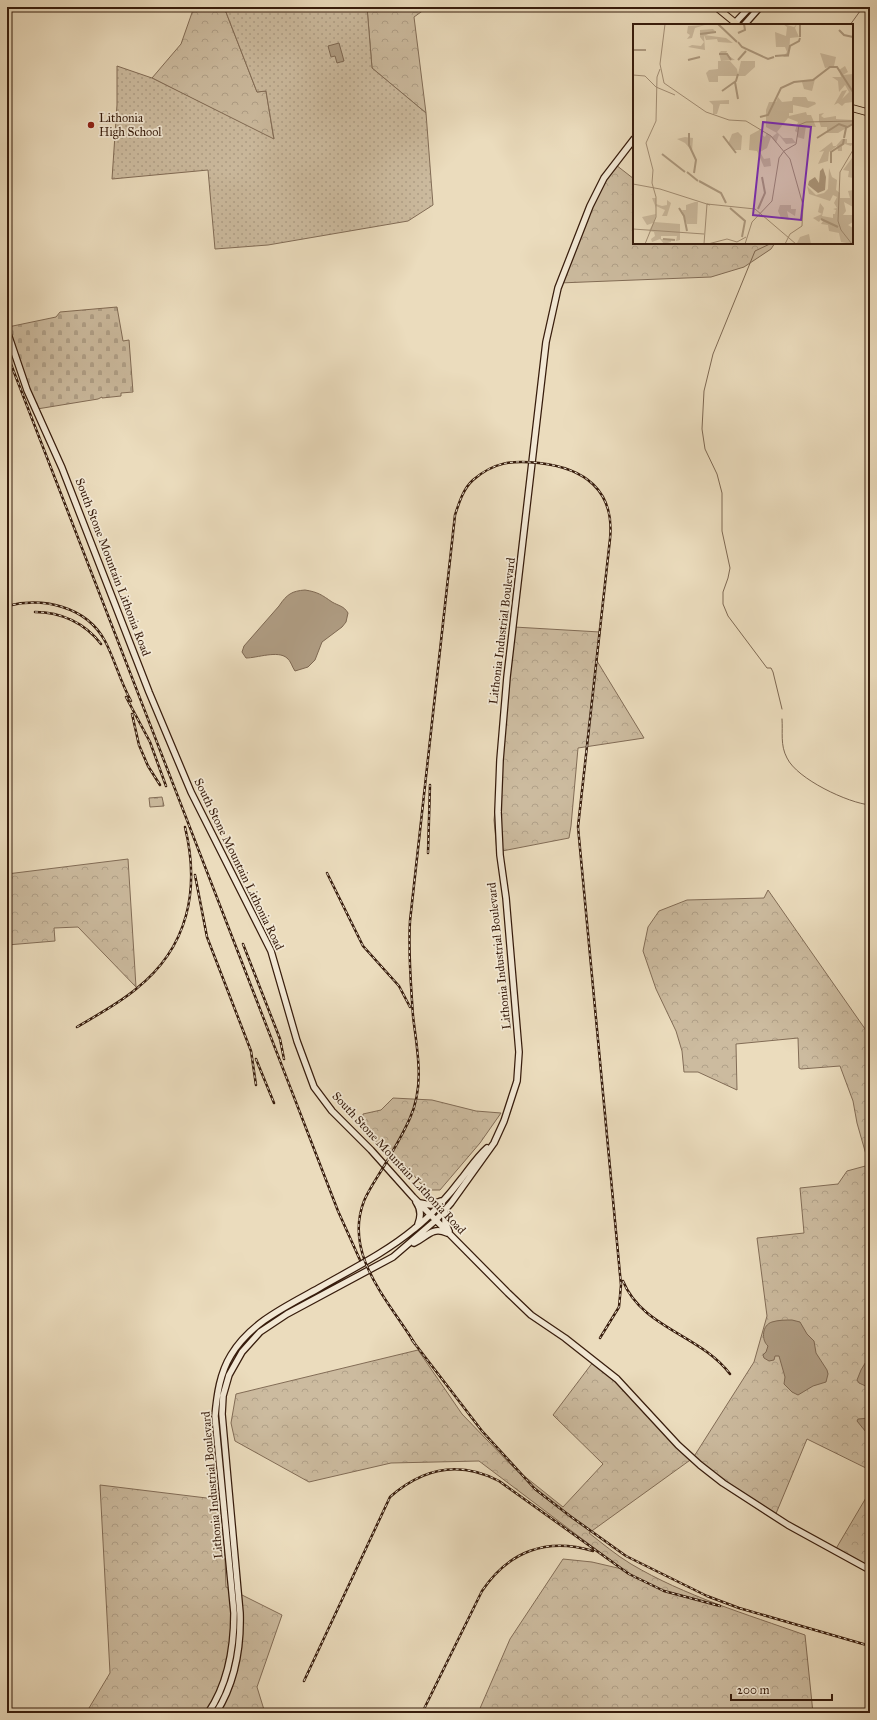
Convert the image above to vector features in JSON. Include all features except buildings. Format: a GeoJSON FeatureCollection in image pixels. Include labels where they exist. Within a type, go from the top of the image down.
{"type":"FeatureCollection","features":[{"type":"Feature","properties":{"kind":"main road"},"geometry":{"type":"LineString","coordinates":[[716,7],[735,24],[750,7]]}},
{"type":"Feature","properties":{"kind":"main road"},"geometry":{"type":"LineString","coordinates":[[745,24],[760,7]]}},
{"type":"Feature","properties":{"kind":"main road"},"geometry":{"type":"LineString","coordinates":[[853,108],[870,114]]}},
{"type":"Feature","properties":{"kind":"main road","name":"Lithonia Industrial Boulevard"},"geometry":{"type":"LineString","coordinates":[[216,1713],[230,1685],[241,1637],[222,1414],[224,1396],[229,1375],[242,1352],[260,1332],[287,1314],[392,1257],[436,1220],[446,1209],[494,1143],[504,1121],[517,1081],[519,1052],[499,848],[498,812],[500,760],[509,662],[548,331],[558,288],[593,199],[604,178],[633,140]]}},
{"type":"Feature","properties":{"kind":"main road","name":"South Stone Mountain Lithonia Road"},"geometry":{"type":"LineString","coordinates":[[7,331],[28,390],[62,468],[149,692],[191,792],[271,951],[297,1041],[314,1087],[332,1111],[371,1150],[413,1197],[531,1315],[565,1338],[617,1379],[678,1445],[700,1465],[723,1483],[788,1525],[870,1570]]}},
{"type":"Feature","properties":{"kind":"main road","name":"Lithonia Industrial Boulevard"},"geometry":{"type":"LineString","coordinates":[[208,1713],[223,1683],[230,1661],[234,1636],[234,1613],[215,1416],[217,1396],[222,1377],[231,1354],[261,1322],[388,1250],[416,1228],[461,1180],[481,1153],[494,1143]]}},
{"type":"Feature","properties":{"kind":"main road"},"geometry":{"type":"LineString","coordinates":[[413,1197],[419,1205],[420,1211],[420,1219],[416,1228]]}},
{"type":"Feature","properties":{"kind":"main road"},"geometry":{"type":"LineString","coordinates":[[418,1202],[431,1205],[441,1201]]}},
{"type":"Feature","properties":{"kind":"main road"},"geometry":{"type":"LineString","coordinates":[[446,1209],[445,1222],[451,1235]]}},
{"type":"Feature","properties":{"kind":"main road"},"geometry":{"type":"LineString","coordinates":[[403,1249],[434,1231],[442,1231],[451,1235]]}},
{"type":"Feature","properties":{"kind":"main road"},"geometry":{"type":"LineString","coordinates":[[226,1534],[233,1533]]}},
{"type":"Feature","properties":{"kind":"green space"},"geometry":{"type":"Polygon","coordinates":[[[194,7],[224,7],[257,92],[266,91],[274,140],[152,78],[181,44],[194,7]]]}},
{"type":"Feature","properties":{"kind":"green space"},"geometry":{"type":"Polygon","coordinates":[[[224,7],[367,7],[372,68],[426,113],[433,205],[408,221],[268,245],[215,249],[208,170],[112,179],[117,105],[117,66],[152,78],[274,139],[266,91],[257,92],[224,7]]]}},
{"type":"Feature","properties":{"kind":"green space"},"geometry":{"type":"Polygon","coordinates":[[[367,7],[428,7],[414,17],[426,113],[372,68],[367,7]]]}},
{"type":"Feature","properties":{"kind":"green space"},"geometry":{"type":"Polygon","coordinates":[[[616,165],[633,178],[633,244],[774,244],[771,249],[744,267],[711,277],[559,283],[592,198],[616,165]]]}},
{"type":"Feature","properties":{"kind":"green space"},"geometry":{"type":"Polygon","coordinates":[[[117,307],[123,341],[129,340],[133,392],[121,393],[121,396],[102,397],[98,399],[37,409],[8,327],[56,317],[60,312],[117,307]]]}},
{"type":"Feature","properties":{"kind":"green space"},"geometry":{"type":"Polygon","coordinates":[[[514,627],[600,632],[597,661],[644,738],[578,748],[569,838],[497,852],[494,820],[514,627]]]}},
{"type":"Feature","properties":{"kind":"green space"},"geometry":{"type":"Polygon","coordinates":[[[162,797],[164,806],[150,807],[149,798],[162,797]]]}},
{"type":"Feature","properties":{"kind":"green space"},"geometry":{"type":"Polygon","coordinates":[[[128,859],[136,987],[78,927],[54,928],[55,941],[7,945],[7,874],[128,859]]]}},
{"type":"Feature","properties":{"kind":"green space"},"geometry":{"type":"Polygon","coordinates":[[[768,890],[870,1036],[870,1470],[807,1439],[775,1516],[693,1458],[754,1362],[767,1316],[757,1238],[804,1233],[800,1188],[838,1184],[847,1171],[869,1165],[857,1123],[853,1101],[840,1066],[799,1068],[798,1038],[736,1044],[737,1090],[698,1072],[684,1072],[682,1051],[676,1031],[656,989],[643,951],[648,927],[659,911],[687,900],[764,898],[768,890]]]}},
{"type":"Feature","properties":{"kind":"green space"},"geometry":{"type":"Polygon","coordinates":[[[393,1098],[432,1100],[476,1111],[501,1113],[480,1143],[440,1190],[430,1190],[420,1183],[408,1168],[384,1150],[363,1128],[363,1114],[381,1110],[393,1098]]]}},
{"type":"Feature","properties":{"kind":"green space"},"geometry":{"type":"Polygon","coordinates":[[[418,1350],[462,1414],[513,1467],[563,1507],[603,1464],[553,1415],[593,1362],[620,1380],[693,1458],[589,1533],[625,1560],[673,1586],[716,1604],[805,1635],[813,1713],[478,1713],[510,1639],[563,1559],[592,1562],[622,1569],[479,1461],[391,1463],[309,1482],[235,1441],[231,1423],[236,1394],[418,1350]]]}},
{"type":"Feature","properties":{"kind":"green space"},"geometry":{"type":"Polygon","coordinates":[[[100,1485],[223,1500],[226,1587],[282,1615],[257,1687],[265,1713],[86,1713],[110,1673],[100,1485]]]}},
{"type":"Feature","properties":{"kind":"green space"},"geometry":{"type":"Polygon","coordinates":[[[870,1491],[870,1570],[834,1552],[870,1491]]]}},
{"type":"Feature","properties":{"kind":"shaded area"},"geometry":{"type":"Polygon","coordinates":[[[339,43],[344,61],[337,63],[335,56],[331,57],[328,46],[339,43]]]}},
{"type":"Feature","properties":{"kind":"shaded area"},"geometry":{"type":"Polygon","coordinates":[[[305,590],[322,596],[343,607],[348,613],[346,622],[342,627],[322,642],[315,660],[308,667],[295,671],[288,659],[283,656],[273,654],[246,658],[242,652],[244,646],[290,594],[305,590]]]}},
{"type":"Feature","properties":{"kind":"shaded area"},"geometry":{"type":"Polygon","coordinates":[[[792,1320],[800,1322],[807,1334],[814,1341],[816,1353],[828,1374],[826,1382],[813,1386],[798,1395],[792,1392],[784,1384],[785,1377],[779,1356],[775,1356],[774,1360],[769,1361],[764,1358],[763,1355],[768,1346],[764,1340],[764,1329],[766,1326],[774,1321],[792,1320]]]}},
{"type":"Feature","properties":{"kind":"shaded area"},"geometry":{"type":"Polygon","coordinates":[[[870,1355],[870,1388],[859,1383],[857,1380],[870,1355]]]}},
{"type":"Feature","properties":{"kind":"shaded area"},"geometry":{"type":"Polygon","coordinates":[[[870,1418],[870,1437],[857,1421],[858,1419],[870,1418]]]}},
{"type":"Feature","properties":{"kind":"waterway"},"geometry":{"type":"LineString","coordinates":[[851,24],[863,7]]}},
{"type":"Feature","properties":{"kind":"waterway"},"geometry":{"type":"LineString","coordinates":[[770,244],[755,251],[713,354],[704,391],[702,429],[705,449],[717,474],[722,493],[722,531],[730,568],[723,592],[723,604],[728,616],[767,668],[771,668],[782,709]]}},
{"type":"Feature","properties":{"kind":"waterway"},"geometry":{"type":"LineString","coordinates":[[782,719],[783,748],[787,758],[801,774],[812,782],[837,795],[849,800],[870,805]]}},
{"type":"Feature","properties":{"kind":"railway"},"geometry":{"type":"LineString","coordinates":[[7,354],[338,1211],[360,1260]]}},
{"type":"Feature","properties":{"kind":"railway"},"geometry":{"type":"LineString","coordinates":[[415,1344],[372,1277],[364,1259],[359,1240],[359,1221],[364,1201],[410,1118],[415,1106],[419,1080],[418,1055],[413,1016],[409,945],[410,921],[455,515],[464,492],[473,480],[488,469],[512,462],[539,463],[555,466],[570,470],[583,476],[593,484],[602,495],[607,507],[610,522],[610,539],[578,827],[621,1285],[619,1307],[600,1338]]}},
{"type":"Feature","properties":{"kind":"railway"},"geometry":{"type":"LineString","coordinates":[[7,606],[21,603],[49,604],[75,612],[87,620],[97,629],[105,641],[131,701]]}},
{"type":"Feature","properties":{"kind":"railway"},"geometry":{"type":"LineString","coordinates":[[35,612],[54,614],[72,620],[88,630],[101,644]]}},
{"type":"Feature","properties":{"kind":"railway"},"geometry":{"type":"LineString","coordinates":[[126,697],[150,742],[166,786]]}},
{"type":"Feature","properties":{"kind":"railway"},"geometry":{"type":"LineString","coordinates":[[132,714],[139,745],[148,766],[160,785]]}},
{"type":"Feature","properties":{"kind":"railway"},"geometry":{"type":"LineString","coordinates":[[428,853],[430,785]]}},
{"type":"Feature","properties":{"kind":"railway"},"geometry":{"type":"LineString","coordinates":[[77,1027],[115,1004],[136,989],[154,973],[168,955],[179,936],[186,916],[190,894],[191,873],[185,827]]}},
{"type":"Feature","properties":{"kind":"railway"},"geometry":{"type":"LineString","coordinates":[[327,873],[363,946],[399,986],[410,1007]]}},
{"type":"Feature","properties":{"kind":"railway"},"geometry":{"type":"LineString","coordinates":[[195,875],[207,937],[251,1051],[256,1085]]}},
{"type":"Feature","properties":{"kind":"railway"},"geometry":{"type":"LineString","coordinates":[[243,944],[280,1039],[284,1059]]}},
{"type":"Feature","properties":{"kind":"railway"},"geometry":{"type":"LineString","coordinates":[[256,1059],[274,1103]]}},
{"type":"Feature","properties":{"kind":"railway"},"geometry":{"type":"LineString","coordinates":[[623,1281],[632,1297],[644,1310],[658,1321],[704,1350],[718,1361],[730,1374]]}},
{"type":"Feature","properties":{"kind":"railway"},"geometry":{"type":"LineString","coordinates":[[412,1340],[482,1431],[535,1489],[626,1556],[707,1596],[739,1608],[870,1646]]}},
{"type":"Feature","properties":{"kind":"railway"},"geometry":{"type":"LineString","coordinates":[[304,1681],[390,1497],[415,1479],[442,1470],[456,1469],[470,1471],[484,1474],[499,1481],[629,1574],[664,1591],[720,1606]]}},
{"type":"Feature","properties":{"kind":"railway"},"geometry":{"type":"LineString","coordinates":[[422,1713],[482,1591],[504,1566],[517,1557],[530,1551],[545,1547],[576,1547],[593,1551]]}},
{"type":"Feature","properties":{"kind":"place","name":"Lithonia High School"},"geometry":{"type":"Point","coordinates":[91,125]}}]}
